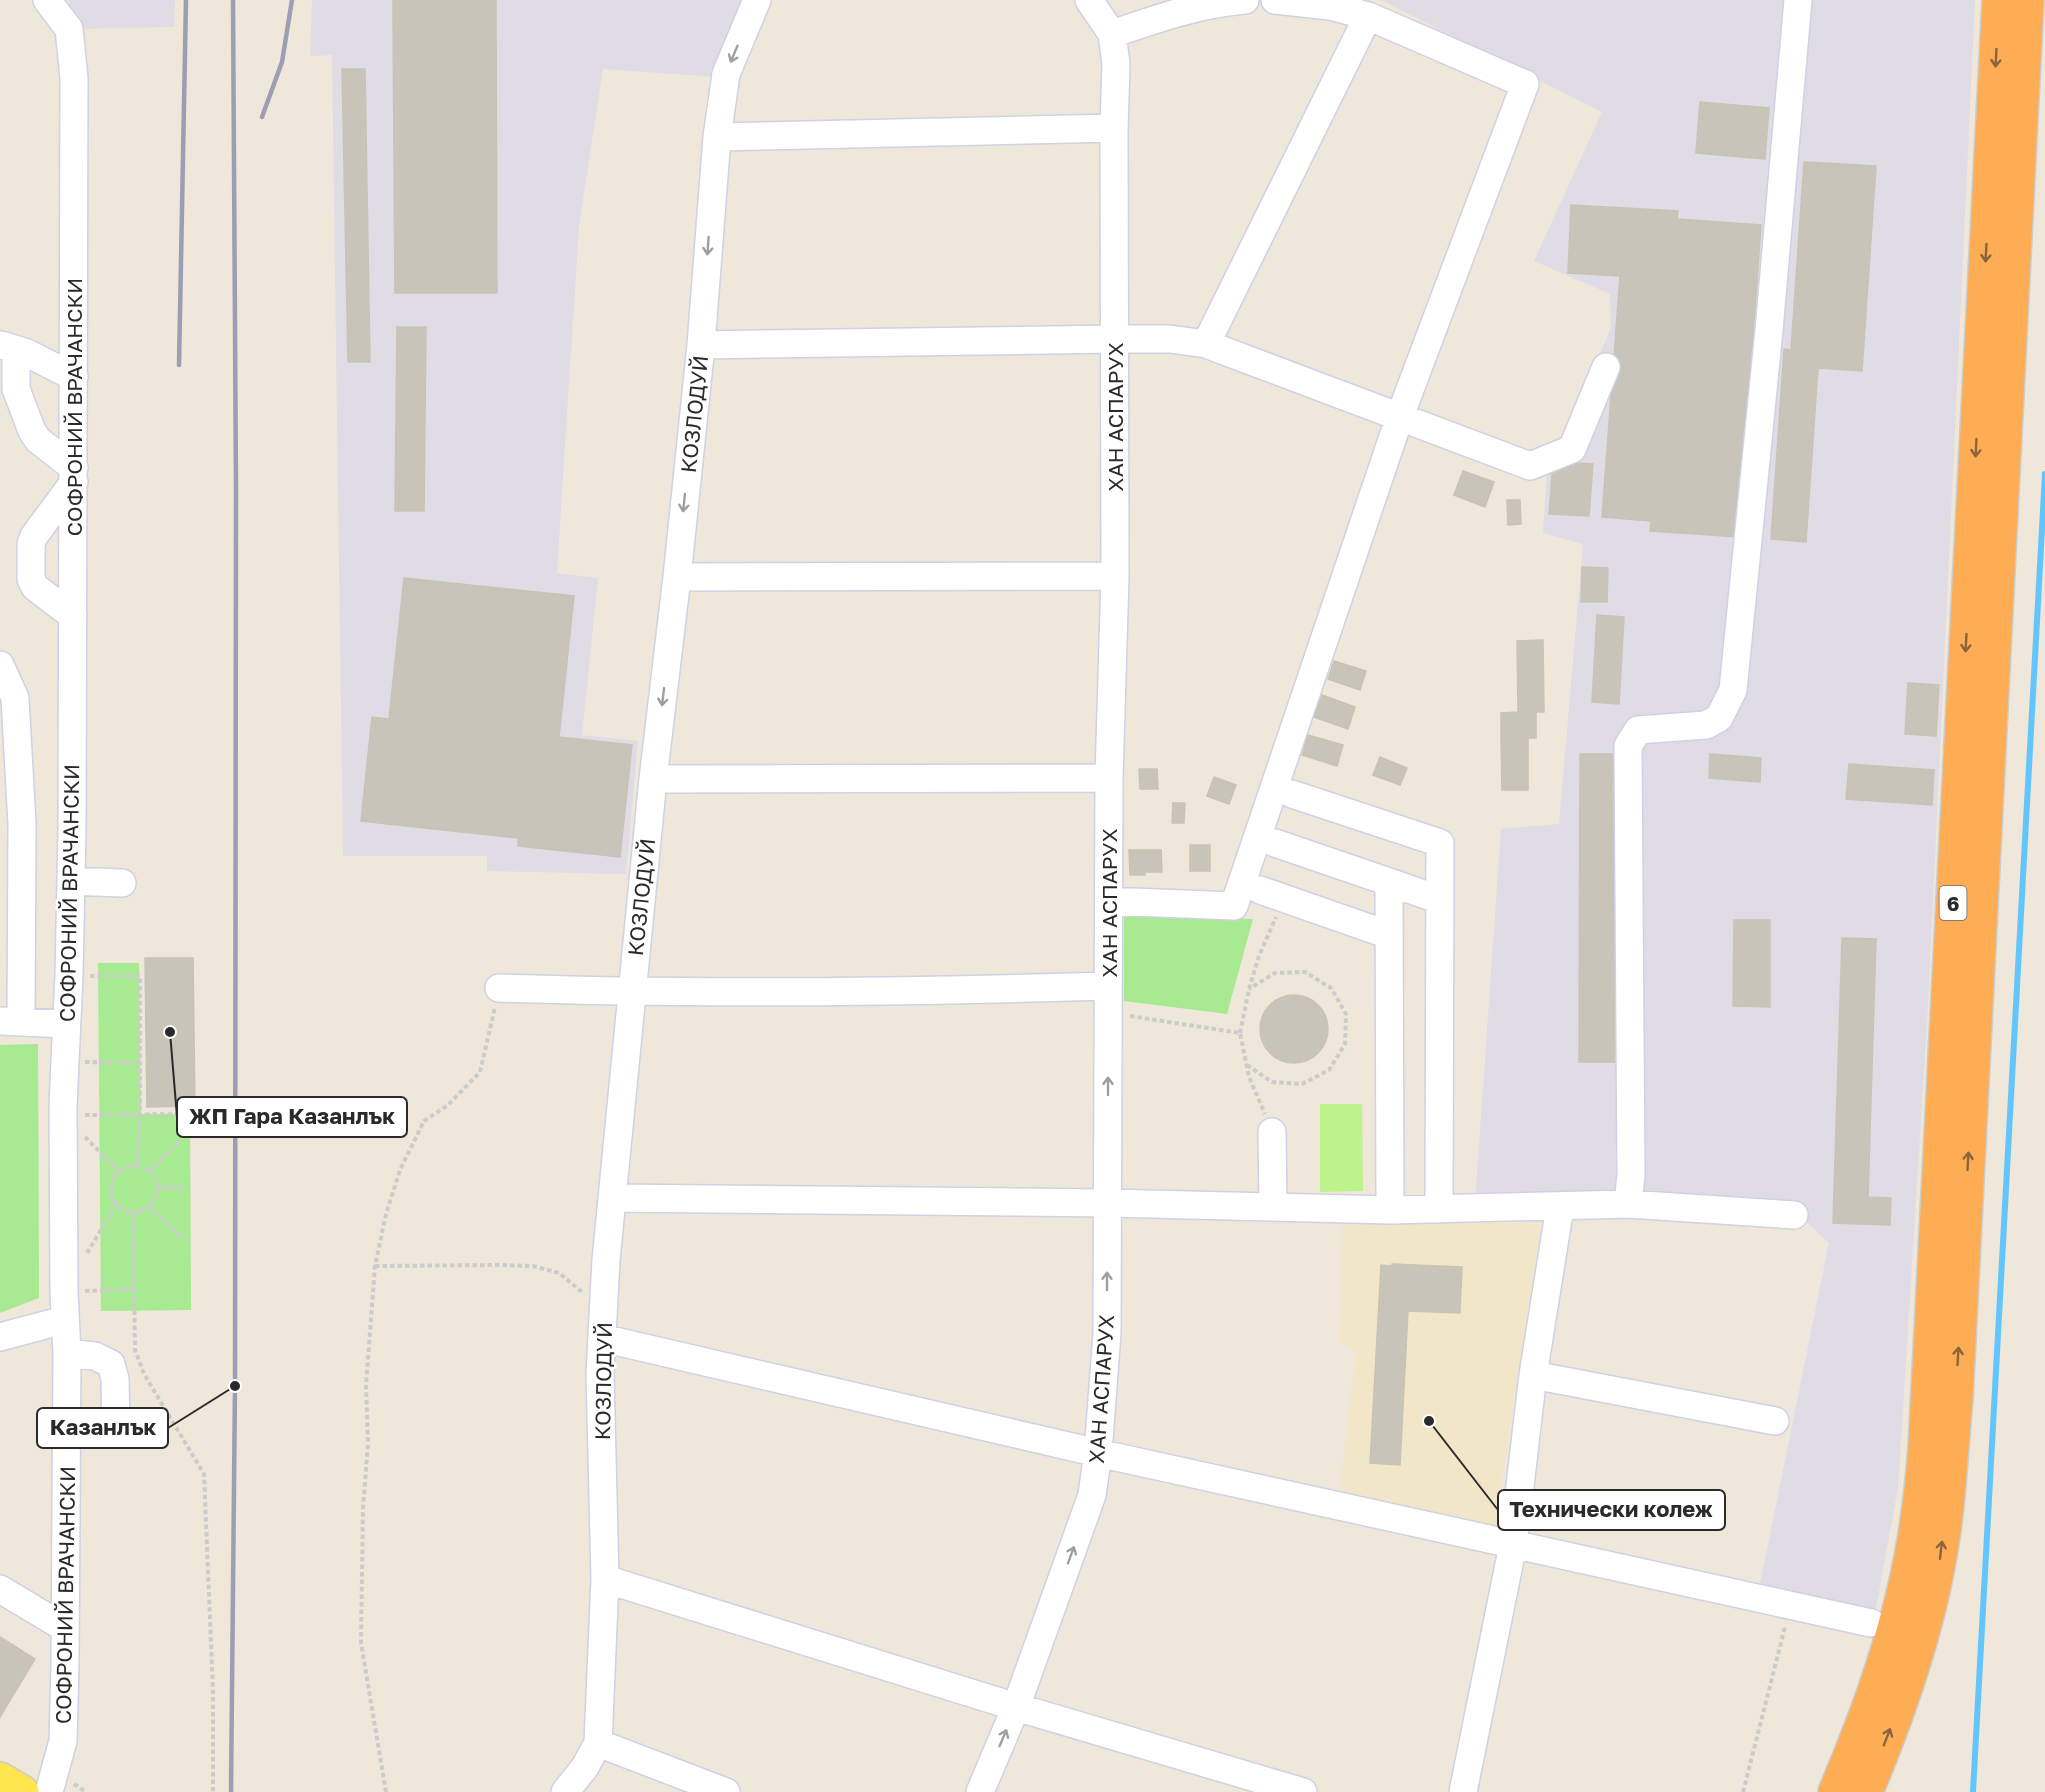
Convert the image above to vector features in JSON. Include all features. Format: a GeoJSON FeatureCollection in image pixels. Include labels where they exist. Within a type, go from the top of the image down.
{"type":"FeatureCollection","features":[{"type":"Feature","properties":{"kind":"highway","name":"6"},"geometry":{"type":"LineString","coordinates":[[1835,1792],[1862,1727],[1904,1590],[1916,1530],[1925,1448],[1999,0]]}},
{"type":"Feature","properties":{"kind":"highway","name":"6"},"geometry":{"type":"LineString","coordinates":[[1866,1792],[1906,1688],[1931,1602],[1940,1560],[1956,1398],[2027,0]]}},
{"type":"Feature","properties":{"kind":"main road"},"geometry":{"type":"LineString","coordinates":[[0,1779],[22,1792]]}},
{"type":"Feature","properties":{"kind":"street","name":"СОФРОНИЙ ВРАЧАНСКИ"},"geometry":{"type":"LineString","coordinates":[[47,0],[69,29],[74,78],[71,881],[63,1115],[64,1320],[67,1353],[65,1628],[63,1741],[50,1792]]}},
{"type":"Feature","properties":{"kind":"street","name":"КОЗЛОДУЙ"},"geometry":{"type":"LineString","coordinates":[[565,1792],[585,1767],[598,1743],[605,1579],[600,1373],[606,1260],[653,779],[701,345],[717,138],[726,74],[757,0]]}},
{"type":"Feature","properties":{"kind":"street","name":"ХАН АСПАРУХ"},"geometry":{"type":"LineString","coordinates":[[980,1792],[1016,1707],[1092,1495],[1098,1452],[1107,1333],[1109,778],[1115,576],[1114,128],[1116,64],[1112,34],[1089,0]]}},
{"type":"Feature","properties":{"kind":"street"},"geometry":{"type":"LineString","coordinates":[[1112,34],[1180,11],[1220,2],[1245,0]]}},
{"type":"Feature","properties":{"kind":"street"},"geometry":{"type":"LineString","coordinates":[[1109,901],[1234,906],[1400,416],[1525,84],[1368,16],[1330,6],[1275,0]]}},
{"type":"Feature","properties":{"kind":"street"},"geometry":{"type":"LineString","coordinates":[[1628,1204],[1631,1175],[1628,746],[1638,730],[1706,725],[1719,718],[1733,690],[1769,330],[1798,0]]}},
{"type":"Feature","properties":{"kind":"street"},"geometry":{"type":"LineString","coordinates":[[1206,344],[1368,16]]}},
{"type":"Feature","properties":{"kind":"street"},"geometry":{"type":"LineString","coordinates":[[717,138],[1114,128]]}},
{"type":"Feature","properties":{"kind":"street"},"geometry":{"type":"LineString","coordinates":[[701,345],[1115,339],[1170,339],[1206,344],[1530,466],[1572,449],[1606,367]]}},
{"type":"Feature","properties":{"kind":"street"},"geometry":{"type":"LineString","coordinates":[[73,616],[35,587],[31,579],[34,536],[74,475],[38,440],[32,431],[16,389],[8,347],[27,353],[74,377]]}},
{"type":"Feature","properties":{"kind":"street"},"geometry":{"type":"LineString","coordinates":[[677,577],[1115,576]]}},
{"type":"Feature","properties":{"kind":"street"},"geometry":{"type":"LineString","coordinates":[[0,664],[15,698],[22,824],[10,1021],[66,1023]]}},
{"type":"Feature","properties":{"kind":"street"},"geometry":{"type":"LineString","coordinates":[[653,779],[1109,778]]}},
{"type":"Feature","properties":{"kind":"street"},"geometry":{"type":"LineString","coordinates":[[1292,794],[1440,843],[1439,1209]]}},
{"type":"Feature","properties":{"kind":"street"},"geometry":{"type":"LineString","coordinates":[[1275,843],[1440,900]]}},
{"type":"Feature","properties":{"kind":"street"},"geometry":{"type":"LineString","coordinates":[[71,881],[122,883]]}},
{"type":"Feature","properties":{"kind":"street"},"geometry":{"type":"LineString","coordinates":[[1389,882],[1390,1210]]}},
{"type":"Feature","properties":{"kind":"street"},"geometry":{"type":"LineString","coordinates":[[1272,895],[1389,935]]}},
{"type":"Feature","properties":{"kind":"street"},"geometry":{"type":"LineString","coordinates":[[499,988],[632,992],[894,992],[1108,986]]}},
{"type":"Feature","properties":{"kind":"street"},"geometry":{"type":"LineString","coordinates":[[1272,1132],[1273,1207]]}},
{"type":"Feature","properties":{"kind":"street"},"geometry":{"type":"LineString","coordinates":[[613,1198],[1107,1203],[1390,1210],[1628,1204],[1794,1215]]}},
{"type":"Feature","properties":{"kind":"street"},"geometry":{"type":"LineString","coordinates":[[1463,1792],[1514,1545],[1533,1375],[1560,1207]]}},
{"type":"Feature","properties":{"kind":"street"},"geometry":{"type":"LineString","coordinates":[[0,1337],[64,1320]]}},
{"type":"Feature","properties":{"kind":"street"},"geometry":{"type":"LineString","coordinates":[[602,1338],[1098,1452],[1871,1623]]}},
{"type":"Feature","properties":{"kind":"street"},"geometry":{"type":"LineString","coordinates":[[67,1353],[95,1356],[111,1364],[115,1379],[116,1434]]}},
{"type":"Feature","properties":{"kind":"street"},"geometry":{"type":"LineString","coordinates":[[1533,1375],[1775,1421]]}},
{"type":"Feature","properties":{"kind":"street"},"geometry":{"type":"LineString","coordinates":[[605,1579],[1016,1707],[1303,1792]]}},
{"type":"Feature","properties":{"kind":"street"},"geometry":{"type":"LineString","coordinates":[[0,1589],[65,1628]]}},
{"type":"Feature","properties":{"kind":"street"},"geometry":{"type":"LineString","coordinates":[[598,1743],[726,1792]]}},
{"type":"Feature","properties":{"kind":"path"},"geometry":{"type":"LineString","coordinates":[[1272,895],[1240,1033],[1249,1077],[1272,1132]]}},
{"type":"Feature","properties":{"kind":"path"},"geometry":{"type":"LineString","coordinates":[[1247,1065],[1272,1082],[1302,1084],[1329,1070],[1345,1044],[1346,1034],[1346,1014],[1331,988],[1305,972],[1275,973],[1249,989]]}},
{"type":"Feature","properties":{"kind":"path"},"geometry":{"type":"LineString","coordinates":[[69,975],[140,976],[141,1063],[137,1166]]}},
{"type":"Feature","properties":{"kind":"path"},"geometry":{"type":"LineString","coordinates":[[386,1792],[361,1643],[363,1508],[368,1443],[366,1385],[375,1266],[386,1214],[400,1170],[424,1121],[447,1105],[480,1072],[499,988]]}},
{"type":"Feature","properties":{"kind":"path"},"geometry":{"type":"LineString","coordinates":[[1108,1012],[1240,1033]]}},
{"type":"Feature","properties":{"kind":"path"},"geometry":{"type":"LineString","coordinates":[[65,1062],[141,1063]]}},
{"type":"Feature","properties":{"kind":"path"},"geometry":{"type":"LineString","coordinates":[[63,1115],[190,1114]]}},
{"type":"Feature","properties":{"kind":"path"},"geometry":{"type":"LineString","coordinates":[[63,1115],[119,1170]]}},
{"type":"Feature","properties":{"kind":"path"},"geometry":{"type":"LineString","coordinates":[[149,1171],[179,1141]]}},
{"type":"Feature","properties":{"kind":"path"},"geometry":{"type":"LineString","coordinates":[[137,1166],[149,1171],[153,1176],[157,1195],[149,1207],[133,1213],[116,1205],[110,1191],[114,1176],[119,1170],[137,1166]]}},
{"type":"Feature","properties":{"kind":"path"},"geometry":{"type":"LineString","coordinates":[[157,1188],[185,1186]]}},
{"type":"Feature","properties":{"kind":"path"},"geometry":{"type":"LineString","coordinates":[[84,1257],[116,1205]]}},
{"type":"Feature","properties":{"kind":"path"},"geometry":{"type":"LineString","coordinates":[[149,1207],[183,1239]]}},
{"type":"Feature","properties":{"kind":"path"},"geometry":{"type":"LineString","coordinates":[[133,1213],[135,1350],[144,1374],[204,1474],[213,1691],[213,1792]]}},
{"type":"Feature","properties":{"kind":"path"},"geometry":{"type":"LineString","coordinates":[[375,1266],[502,1264],[533,1266],[559,1274],[576,1285],[588,1298]]}},
{"type":"Feature","properties":{"kind":"path"},"geometry":{"type":"LineString","coordinates":[[64,1292],[134,1289]]}},
{"type":"Feature","properties":{"kind":"path"},"geometry":{"type":"LineString","coordinates":[[1743,1792],[1790,1606]]}},
{"type":"Feature","properties":{"kind":"shaded area"},"geometry":{"type":"Polygon","coordinates":[[[69,0],[175,0],[174,27],[69,29],[69,0]]]}},
{"type":"Feature","properties":{"kind":"shaded area"},"geometry":{"type":"Polygon","coordinates":[[[312,0],[751,0],[716,77],[603,69],[579,225],[557,573],[598,578],[582,735],[638,741],[626,874],[487,871],[487,856],[343,856],[332,55],[310,56],[312,0]]]}},
{"type":"Feature","properties":{"kind":"shaded area"},"geometry":{"type":"Polygon","coordinates":[[[1381,0],[1975,0],[1928,1007],[1898,1488],[1875,1613],[1758,1594],[1829,1243],[1795,1211],[1475,1203],[1501,829],[1559,824],[1583,544],[1543,533],[1547,468],[1611,329],[1610,294],[1534,261],[1602,112],[1381,0]]]}},
{"type":"Feature","properties":{"kind":"shaded area"},"geometry":{"type":"Polygon","coordinates":[[[1343,1216],[1541,1224],[1494,1531],[1340,1491],[1356,1350],[1340,1344],[1343,1216]]]}},
{"type":"Feature","properties":{"kind":"green space"},"geometry":{"type":"Polygon","coordinates":[[[1124,914],[1253,919],[1227,1014],[1124,1001],[1124,914]]]}},
{"type":"Feature","properties":{"kind":"green space"},"geometry":{"type":"Polygon","coordinates":[[[98,963],[139,963],[141,1114],[190,1114],[191,1310],[101,1311],[98,963]]]}},
{"type":"Feature","properties":{"kind":"green space"},"geometry":{"type":"Polygon","coordinates":[[[38,1044],[39,1298],[0,1313],[0,1045],[38,1044]]]}},
{"type":"Feature","properties":{"kind":"green space"},"geometry":{"type":"Polygon","coordinates":[[[1320,1104],[1362,1104],[1363,1191],[1320,1192],[1320,1104]]]}},
{"type":"Feature","properties":{"kind":"building"},"geometry":{"type":"Polygon","coordinates":[[[393,0],[496,0],[496,17],[393,18],[393,0]]]}},
{"type":"Feature","properties":{"kind":"building"},"geometry":{"type":"Polygon","coordinates":[[[496,17],[497,293],[395,293],[393,18],[496,17]]]}},
{"type":"Feature","properties":{"kind":"building"},"geometry":{"type":"Polygon","coordinates":[[[342,69],[365,69],[370,362],[348,362],[342,69]]]}},
{"type":"Feature","properties":{"kind":"building"},"geometry":{"type":"Polygon","coordinates":[[[1700,102],[1769,108],[1765,159],[1696,153],[1700,102]]]}},
{"type":"Feature","properties":{"kind":"building"},"geometry":{"type":"Polygon","coordinates":[[[1804,162],[1876,166],[1862,371],[1818,368],[1806,542],[1771,539],[1784,349],[1791,350],[1804,162]]]}},
{"type":"Feature","properties":{"kind":"building"},"geometry":{"type":"Polygon","coordinates":[[[1571,205],[1678,211],[1677,219],[1761,225],[1739,537],[1650,531],[1651,521],[1602,517],[1620,276],[1568,273],[1571,205]]]}},
{"type":"Feature","properties":{"kind":"building"},"geometry":{"type":"Polygon","coordinates":[[[397,327],[426,327],[424,511],[395,511],[397,327]]]}},
{"type":"Feature","properties":{"kind":"building"},"geometry":{"type":"Polygon","coordinates":[[[1553,462],[1593,464],[1589,516],[1549,514],[1553,462]]]}},
{"type":"Feature","properties":{"kind":"building"},"geometry":{"type":"Polygon","coordinates":[[[1463,471],[1494,482],[1485,507],[1454,495],[1463,471]]]}},
{"type":"Feature","properties":{"kind":"building"},"geometry":{"type":"Polygon","coordinates":[[[1507,500],[1520,500],[1521,524],[1508,525],[1507,500]]]}},
{"type":"Feature","properties":{"kind":"building"},"geometry":{"type":"Polygon","coordinates":[[[1582,567],[1608,568],[1607,602],[1581,602],[1582,567]]]}},
{"type":"Feature","properties":{"kind":"building"},"geometry":{"type":"Polygon","coordinates":[[[404,578],[574,596],[559,737],[632,745],[620,857],[518,846],[518,838],[361,821],[372,717],[389,719],[404,578]]]}},
{"type":"Feature","properties":{"kind":"building"},"geometry":{"type":"Polygon","coordinates":[[[1597,615],[1624,617],[1619,704],[1592,702],[1597,615]]]}},
{"type":"Feature","properties":{"kind":"building"},"geometry":{"type":"Polygon","coordinates":[[[1543,640],[1544,712],[1518,712],[1517,641],[1543,640]]]}},
{"type":"Feature","properties":{"kind":"building"},"geometry":{"type":"Polygon","coordinates":[[[1334,661],[1366,671],[1360,690],[1328,679],[1334,661]]]}},
{"type":"Feature","properties":{"kind":"building"},"geometry":{"type":"Polygon","coordinates":[[[1908,683],[1939,685],[1936,736],[1905,734],[1908,683]]]}},
{"type":"Feature","properties":{"kind":"building"},"geometry":{"type":"Polygon","coordinates":[[[1322,695],[1355,707],[1348,729],[1314,717],[1322,695]]]}},
{"type":"Feature","properties":{"kind":"building"},"geometry":{"type":"Polygon","coordinates":[[[1536,712],[1536,738],[1501,739],[1501,713],[1536,712]]]}},
{"type":"Feature","properties":{"kind":"building"},"geometry":{"type":"Polygon","coordinates":[[[1308,735],[1343,745],[1337,766],[1302,755],[1308,735]]]}},
{"type":"Feature","properties":{"kind":"building"},"geometry":{"type":"Polygon","coordinates":[[[1501,739],[1528,739],[1528,790],[1502,790],[1501,739]]]}},
{"type":"Feature","properties":{"kind":"building"},"geometry":{"type":"Polygon","coordinates":[[[1580,754],[1616,754],[1616,1062],[1579,1062],[1580,754]]]}},
{"type":"Feature","properties":{"kind":"building"},"geometry":{"type":"Polygon","coordinates":[[[1710,754],[1761,758],[1760,782],[1709,778],[1710,754]]]}},
{"type":"Feature","properties":{"kind":"building"},"geometry":{"type":"Polygon","coordinates":[[[1380,757],[1407,768],[1400,785],[1373,775],[1380,757]]]}},
{"type":"Feature","properties":{"kind":"building"},"geometry":{"type":"Polygon","coordinates":[[[1849,764],[1934,770],[1932,805],[1846,799],[1849,764]]]}},
{"type":"Feature","properties":{"kind":"building"},"geometry":{"type":"Polygon","coordinates":[[[1139,769],[1157,769],[1158,789],[1140,789],[1139,769]]]}},
{"type":"Feature","properties":{"kind":"building"},"geometry":{"type":"Polygon","coordinates":[[[1214,777],[1236,785],[1229,804],[1207,796],[1214,777]]]}},
{"type":"Feature","properties":{"kind":"building"},"geometry":{"type":"Polygon","coordinates":[[[1173,803],[1185,803],[1184,823],[1172,823],[1173,803]]]}},
{"type":"Feature","properties":{"kind":"building"},"geometry":{"type":"Polygon","coordinates":[[[1190,845],[1210,845],[1210,871],[1190,871],[1190,845]]]}},
{"type":"Feature","properties":{"kind":"building"},"geometry":{"type":"Polygon","coordinates":[[[1129,850],[1161,850],[1162,872],[1130,875],[1129,850]]]}},
{"type":"Feature","properties":{"kind":"building"},"geometry":{"type":"Polygon","coordinates":[[[1734,920],[1770,920],[1770,1007],[1733,1006],[1734,920]]]}},
{"type":"Feature","properties":{"kind":"building"},"geometry":{"type":"Polygon","coordinates":[[[1842,938],[1876,939],[1868,1197],[1891,1198],[1890,1225],[1833,1223],[1842,938]]]}},
{"type":"Feature","properties":{"kind":"building"},"geometry":{"type":"Polygon","coordinates":[[[145,958],[193,958],[195,1106],[147,1107],[145,958]]]}},
{"type":"Feature","properties":{"kind":"building"},"geometry":{"type":"Polygon","coordinates":[[[1287,995],[1301,995],[1313,1000],[1323,1010],[1328,1029],[1323,1048],[1313,1058],[1301,1063],[1287,1063],[1275,1058],[1265,1048],[1260,1036],[1260,1022],[1265,1010],[1275,1000],[1287,995]]]}},
{"type":"Feature","properties":{"kind":"building"},"geometry":{"type":"Polygon","coordinates":[[[1392,1264],[1462,1267],[1460,1313],[1408,1311],[1400,1465],[1370,1463],[1381,1265],[1392,1266],[1392,1264]]]}},
{"type":"Feature","properties":{"kind":"building"},"geometry":{"type":"Polygon","coordinates":[[[0,1637],[35,1659],[0,1717],[0,1637]]]}},
{"type":"Feature","properties":{"kind":"waterway"},"geometry":{"type":"LineString","coordinates":[[1973,1792],[2045,474]]}},
{"type":"Feature","properties":{"kind":"railway"},"geometry":{"type":"LineString","coordinates":[[179,365],[186,0]]}},
{"type":"Feature","properties":{"kind":"railway"},"geometry":{"type":"LineString","coordinates":[[231,1792],[235,1386],[236,489],[233,0]]}},
{"type":"Feature","properties":{"kind":"railway"},"geometry":{"type":"LineString","coordinates":[[262,117],[282,62],[292,0]]}},
{"type":"Feature","properties":{"kind":"place","name":"ЖП Гара Казанлък"},"geometry":{"type":"Point","coordinates":[170,1032]}},
{"type":"Feature","properties":{"kind":"place","name":"Казанлък"},"geometry":{"type":"Point","coordinates":[235,1386]}},
{"type":"Feature","properties":{"kind":"place","name":"Технически колеж"},"geometry":{"type":"Point","coordinates":[1429,1421]}}]}
